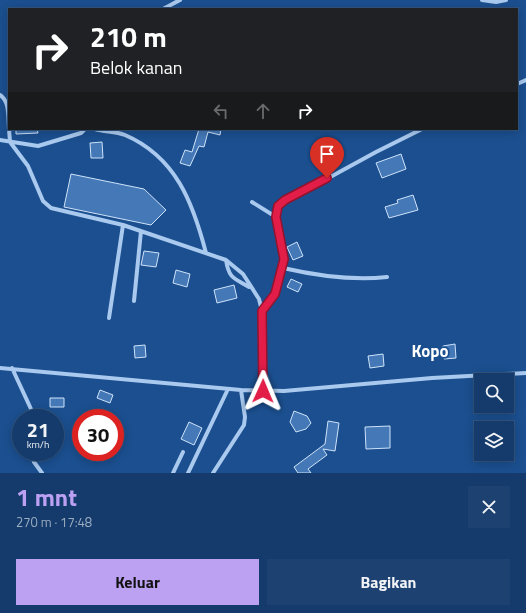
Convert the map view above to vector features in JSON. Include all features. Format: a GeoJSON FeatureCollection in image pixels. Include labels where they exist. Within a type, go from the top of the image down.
{"type":"FeatureCollection","features":[{"type":"Feature","properties":{"kind":"street"},"geometry":{"type":"LineString","coordinates":[[165,8],[180,0]]}},
{"type":"Feature","properties":{"kind":"street"},"geometry":{"type":"LineString","coordinates":[[482,0],[496,2],[506,0]]}},
{"type":"Feature","properties":{"kind":"street"},"geometry":{"type":"LineString","coordinates":[[0,96],[3,97],[7,106],[8,118]]}},
{"type":"Feature","properties":{"kind":"street"},"geometry":{"type":"LineString","coordinates":[[9,130],[10,142],[28,166],[40,196],[45,204],[60,211],[123,225],[206,253],[226,260],[241,271],[259,299],[262,311],[263,391]]}},
{"type":"Feature","properties":{"kind":"street"},"geometry":{"type":"LineString","coordinates":[[0,140],[32,146],[46,145],[81,133],[84,130]]}},
{"type":"Feature","properties":{"kind":"street"},"geometry":{"type":"LineString","coordinates":[[99,130],[126,136],[148,149],[165,162],[175,174],[184,190],[197,220],[206,253]]}},
{"type":"Feature","properties":{"kind":"street"},"geometry":{"type":"LineString","coordinates":[[262,311],[275,294],[284,268],[284,251],[276,217],[278,206],[285,200],[420,130]]}},
{"type":"Feature","properties":{"kind":"street"},"geometry":{"type":"LineString","coordinates":[[252,202],[276,217]]}},
{"type":"Feature","properties":{"kind":"street"},"geometry":{"type":"LineString","coordinates":[[109,318],[123,225]]}},
{"type":"Feature","properties":{"kind":"street"},"geometry":{"type":"LineString","coordinates":[[134,301],[141,231]]}},
{"type":"Feature","properties":{"kind":"street"},"geometry":{"type":"LineString","coordinates":[[226,260],[228,272],[250,287]]}},
{"type":"Feature","properties":{"kind":"street"},"geometry":{"type":"LineString","coordinates":[[284,268],[338,278],[360,279],[387,277]]}},
{"type":"Feature","properties":{"kind":"street"},"geometry":{"type":"LineString","coordinates":[[0,368],[263,391],[284,391],[445,377],[526,373]]}},
{"type":"Feature","properties":{"kind":"street"},"geometry":{"type":"LineString","coordinates":[[12,368],[31,409]]}},
{"type":"Feature","properties":{"kind":"street"},"geometry":{"type":"LineString","coordinates":[[188,473],[228,389]]}},
{"type":"Feature","properties":{"kind":"street"},"geometry":{"type":"LineString","coordinates":[[213,473],[244,425],[245,418],[241,390]]}},
{"type":"Feature","properties":{"kind":"street"},"geometry":{"type":"LineString","coordinates":[[173,473],[183,452]]}},
{"type":"Feature","properties":{"kind":"street"},"geometry":{"type":"LineString","coordinates":[[34,461],[42,473]]}},
{"type":"Feature","properties":{"kind":"building"},"geometry":{"type":"Polygon","coordinates":[[[16,130],[37,130],[38,133],[16,134],[16,130]]]}},
{"type":"Feature","properties":{"kind":"building"},"geometry":{"type":"Polygon","coordinates":[[[199,130],[221,130],[220,135],[208,132],[204,147],[199,146],[190,166],[180,163],[185,150],[192,152],[199,130]]]}},
{"type":"Feature","properties":{"kind":"building"},"geometry":{"type":"Polygon","coordinates":[[[102,142],[103,158],[91,158],[90,143],[102,142]]]}},
{"type":"Feature","properties":{"kind":"building"},"geometry":{"type":"Polygon","coordinates":[[[401,154],[406,169],[382,178],[376,163],[401,154]]]}},
{"type":"Feature","properties":{"kind":"building"},"geometry":{"type":"Polygon","coordinates":[[[71,174],[144,189],[166,210],[151,225],[64,207],[71,174]]]}},
{"type":"Feature","properties":{"kind":"building"},"geometry":{"type":"Polygon","coordinates":[[[413,195],[418,210],[389,218],[385,207],[398,203],[397,200],[413,195]]]}},
{"type":"Feature","properties":{"kind":"building"},"geometry":{"type":"Polygon","coordinates":[[[297,242],[303,256],[293,260],[287,247],[297,242]]]}},
{"type":"Feature","properties":{"kind":"building"},"geometry":{"type":"Polygon","coordinates":[[[144,251],[159,253],[156,267],[141,265],[144,251]]]}},
{"type":"Feature","properties":{"kind":"building"},"geometry":{"type":"Polygon","coordinates":[[[176,270],[190,274],[187,287],[173,283],[176,270]]]}},
{"type":"Feature","properties":{"kind":"building"},"geometry":{"type":"Polygon","coordinates":[[[291,279],[302,284],[298,292],[287,287],[291,279]]]}},
{"type":"Feature","properties":{"kind":"building"},"geometry":{"type":"Polygon","coordinates":[[[234,285],[237,298],[217,303],[214,290],[234,285]]]}},
{"type":"Feature","properties":{"kind":"building"},"geometry":{"type":"Polygon","coordinates":[[[455,344],[456,358],[444,359],[443,346],[455,344]]]}},
{"type":"Feature","properties":{"kind":"building"},"geometry":{"type":"Polygon","coordinates":[[[145,345],[146,357],[135,358],[134,346],[145,345]]]}},
{"type":"Feature","properties":{"kind":"building"},"geometry":{"type":"Polygon","coordinates":[[[383,354],[384,366],[370,368],[368,356],[383,354]]]}},
{"type":"Feature","properties":{"kind":"building"},"geometry":{"type":"Polygon","coordinates":[[[100,390],[113,395],[110,403],[97,398],[100,390]]]}},
{"type":"Feature","properties":{"kind":"building"},"geometry":{"type":"Polygon","coordinates":[[[50,398],[64,398],[64,407],[50,407],[50,398]]]}},
{"type":"Feature","properties":{"kind":"building"},"geometry":{"type":"Polygon","coordinates":[[[294,411],[307,416],[311,423],[306,429],[296,432],[290,422],[294,411]]]}},
{"type":"Feature","properties":{"kind":"building"},"geometry":{"type":"Polygon","coordinates":[[[328,421],[339,423],[335,451],[323,449],[327,455],[308,469],[311,473],[298,473],[294,467],[325,444],[328,421]]]}},
{"type":"Feature","properties":{"kind":"building"},"geometry":{"type":"Polygon","coordinates":[[[189,422],[202,428],[194,445],[181,439],[189,422]]]}},
{"type":"Feature","properties":{"kind":"building"},"geometry":{"type":"Polygon","coordinates":[[[390,426],[390,448],[366,449],[365,427],[390,426]]]}},
{"type":"Feature","properties":{"kind":"district","name":"Kopo"},"geometry":{"type":"Point","coordinates":[430,351]}},
{"type":"Feature","properties":{"kind":"route"},"geometry":{"type":"LineString","coordinates":[[263,391],[264,354],[262,311],[275,294],[284,268],[284,251],[276,217],[278,206],[285,200],[327,178]]}}]}
